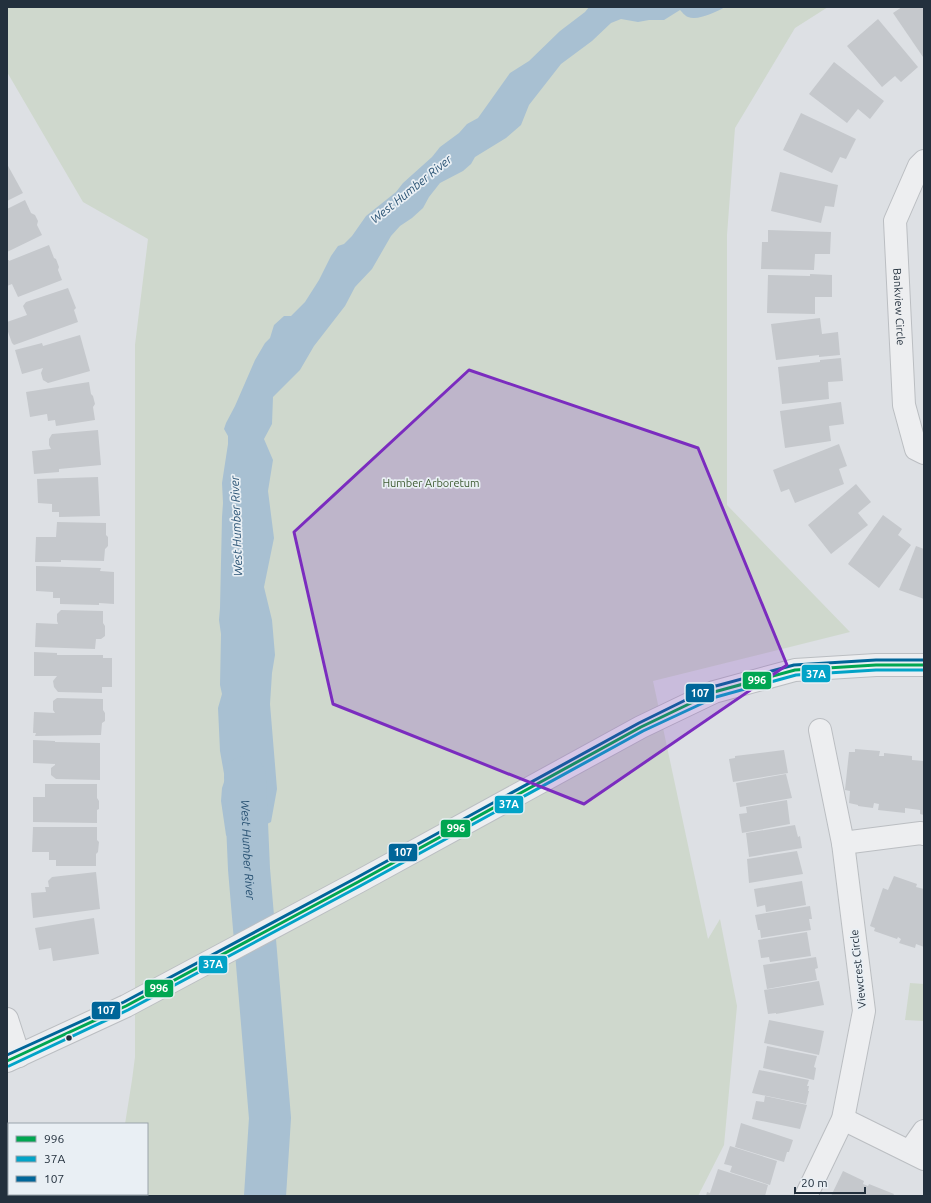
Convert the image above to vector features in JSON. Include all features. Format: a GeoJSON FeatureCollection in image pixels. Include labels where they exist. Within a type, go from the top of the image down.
{"type":"FeatureCollection","features":[{"type":"Feature","properties":{"kind":"street","name":"Bankview Circle"},"geometry":{"type":"LineString","coordinates":[[924,161],[919,166],[895,221],[904,405],[916,448],[924,454]]}},
{"type":"Feature","properties":{"kind":"street"},"geometry":{"type":"LineString","coordinates":[[7,1019],[13,1058],[126,1006],[358,882],[641,727],[714,692],[795,670],[876,665],[924,665]]}},
{"type":"Feature","properties":{"kind":"street","name":"Viewcrest Circle"},"geometry":{"type":"LineString","coordinates":[[806,1196],[843,1119],[864,1011],[843,843],[820,730]]}},
{"type":"Feature","properties":{"kind":"street"},"geometry":{"type":"LineString","coordinates":[[843,843],[921,833],[924,834]]}},
{"type":"Feature","properties":{"kind":"street"},"geometry":{"type":"LineString","coordinates":[[843,1119],[917,1155],[924,1131]]}},
{"type":"Feature","properties":{"kind":"highlighted area"},"geometry":{"type":"Polygon","coordinates":[[[469,370],[698,448],[787,665],[584,804],[333,704],[294,532],[469,370]]]}},
{"type":"Feature","properties":{"kind":"green space","name":"Humber Arboretum"},"geometry":{"type":"Polygon","coordinates":[[[7,7],[828,7],[795,28],[735,128],[727,235],[727,505],[850,632],[653,681],[708,939],[720,919],[737,1006],[724,1145],[698,1196],[113,1196],[148,1195],[148,1123],[125,1123],[135,1057],[135,345],[148,239],[83,202],[7,72],[7,7]]]}},
{"type":"Feature","properties":{"kind":"green space"},"geometry":{"type":"Polygon","coordinates":[[[910,983],[924,984],[924,1021],[905,1020],[910,983]]]}},
{"type":"Feature","properties":{"kind":"water"},"geometry":{"type":"Polygon","coordinates":[[[589,7],[725,7],[697,18],[687,16],[680,10],[664,20],[638,22],[621,19],[611,23],[592,41],[561,64],[529,105],[521,125],[506,138],[475,157],[471,164],[463,171],[440,183],[429,197],[423,208],[400,226],[391,236],[372,269],[355,287],[345,306],[314,346],[300,370],[273,397],[272,424],[264,439],[273,460],[268,491],[274,538],[264,587],[272,620],[275,655],[270,704],[277,789],[271,822],[231,842],[226,835],[221,801],[222,788],[225,779],[220,751],[218,708],[222,694],[220,685],[221,634],[219,620],[223,503],[222,483],[228,444],[228,436],[224,429],[226,423],[255,360],[265,343],[270,338],[274,325],[284,316],[291,316],[305,302],[338,246],[344,244],[352,236],[366,216],[396,192],[403,183],[432,157],[440,147],[459,133],[467,124],[478,118],[510,73],[529,61],[560,31],[585,12],[589,7]]]}},
{"type":"Feature","properties":{"kind":"building"},"geometry":{"type":"Polygon","coordinates":[[[902,7],[924,7],[923,57],[893,13],[902,7]]]}},
{"type":"Feature","properties":{"kind":"building"},"geometry":{"type":"Polygon","coordinates":[[[878,19],[918,67],[901,82],[895,76],[882,87],[847,46],[878,19]]]}},
{"type":"Feature","properties":{"kind":"building"},"geometry":{"type":"Polygon","coordinates":[[[834,62],[884,101],[870,119],[858,109],[847,123],[809,94],[834,62]]]}},
{"type":"Feature","properties":{"kind":"building"},"geometry":{"type":"Polygon","coordinates":[[[801,113],[856,139],[846,159],[840,157],[832,173],[783,150],[801,113]]]}},
{"type":"Feature","properties":{"kind":"building"},"geometry":{"type":"Polygon","coordinates":[[[7,164],[23,193],[7,201],[7,164]]]}},
{"type":"Feature","properties":{"kind":"building"},"geometry":{"type":"Polygon","coordinates":[[[780,172],[838,185],[834,207],[825,206],[821,223],[771,211],[780,172]]]}},
{"type":"Feature","properties":{"kind":"building"},"geometry":{"type":"Polygon","coordinates":[[[25,200],[31,213],[35,215],[38,221],[37,225],[42,235],[7,252],[7,209],[25,200]]]}},
{"type":"Feature","properties":{"kind":"building"},"geometry":{"type":"Polygon","coordinates":[[[768,230],[831,232],[830,254],[815,254],[814,270],[761,269],[762,242],[768,242],[768,230]]]}},
{"type":"Feature","properties":{"kind":"building"},"geometry":{"type":"Polygon","coordinates":[[[49,245],[59,267],[58,270],[62,280],[18,297],[12,284],[7,286],[7,260],[9,261],[49,245]]]}},
{"type":"Feature","properties":{"kind":"building"},"geometry":{"type":"Polygon","coordinates":[[[810,274],[832,275],[832,297],[815,297],[815,314],[767,313],[768,275],[810,276],[810,274]]]}},
{"type":"Feature","properties":{"kind":"building"},"geometry":{"type":"Polygon","coordinates":[[[68,288],[76,308],[74,310],[78,322],[14,345],[7,329],[7,322],[27,315],[23,306],[26,302],[68,288]]]}},
{"type":"Feature","properties":{"kind":"building"},"geometry":{"type":"Polygon","coordinates":[[[820,318],[822,334],[838,332],[840,355],[819,357],[819,355],[776,360],[771,324],[820,318]]]}},
{"type":"Feature","properties":{"kind":"building"},"geometry":{"type":"Polygon","coordinates":[[[80,335],[90,371],[48,383],[43,380],[41,373],[43,368],[22,374],[15,350],[42,343],[43,346],[80,335]]]}},
{"type":"Feature","properties":{"kind":"building"},"geometry":{"type":"Polygon","coordinates":[[[841,358],[843,381],[828,382],[829,399],[782,404],[778,367],[841,358]]]}},
{"type":"Feature","properties":{"kind":"building"},"geometry":{"type":"Polygon","coordinates":[[[89,382],[91,394],[95,404],[93,407],[95,420],[56,426],[55,420],[48,421],[47,414],[30,417],[26,392],[89,382]]]}},
{"type":"Feature","properties":{"kind":"building"},"geometry":{"type":"Polygon","coordinates":[[[841,402],[844,424],[829,426],[831,441],[785,448],[780,411],[841,402]]]}},
{"type":"Feature","properties":{"kind":"building"},"geometry":{"type":"Polygon","coordinates":[[[98,430],[101,465],[59,469],[59,472],[34,474],[32,451],[51,449],[49,439],[52,434],[98,430]]]}},
{"type":"Feature","properties":{"kind":"building"},"geometry":{"type":"Polygon","coordinates":[[[839,444],[847,466],[839,469],[844,484],[795,503],[789,489],[781,492],[773,470],[839,444]]]}},
{"type":"Feature","properties":{"kind":"building"},"geometry":{"type":"Polygon","coordinates":[[[98,477],[100,516],[59,517],[59,512],[52,512],[52,504],[38,503],[37,479],[98,477]]]}},
{"type":"Feature","properties":{"kind":"building"},"geometry":{"type":"Polygon","coordinates":[[[856,484],[871,502],[858,513],[868,525],[831,554],[808,525],[856,484]]]}},
{"type":"Feature","properties":{"kind":"building"},"geometry":{"type":"Polygon","coordinates":[[[883,515],[902,529],[898,535],[911,545],[879,588],[848,564],[883,515]]]}},
{"type":"Feature","properties":{"kind":"building"},"geometry":{"type":"Polygon","coordinates":[[[57,522],[106,523],[108,546],[105,549],[104,561],[61,560],[61,562],[35,562],[36,537],[56,537],[57,522]]]}},
{"type":"Feature","properties":{"kind":"building"},"geometry":{"type":"Polygon","coordinates":[[[916,546],[924,549],[924,599],[899,590],[916,546]]]}},
{"type":"Feature","properties":{"kind":"building"},"geometry":{"type":"Polygon","coordinates":[[[36,566],[101,568],[100,571],[114,572],[114,604],[60,604],[60,598],[53,598],[53,592],[36,591],[36,566]]]}},
{"type":"Feature","properties":{"kind":"building"},"geometry":{"type":"Polygon","coordinates":[[[61,610],[103,611],[105,636],[101,639],[96,639],[95,649],[35,647],[36,623],[58,624],[57,614],[61,610]]]}},
{"type":"Feature","properties":{"kind":"building"},"geometry":{"type":"Polygon","coordinates":[[[34,652],[57,653],[57,655],[103,655],[103,658],[112,658],[112,687],[102,687],[102,693],[58,692],[54,687],[53,681],[57,676],[34,676],[34,652]]]}},
{"type":"Feature","properties":{"kind":"building"},"geometry":{"type":"Polygon","coordinates":[[[57,698],[103,699],[105,721],[102,723],[101,735],[35,736],[36,733],[33,733],[34,712],[55,713],[53,710],[53,701],[57,698]]]}},
{"type":"Feature","properties":{"kind":"building"},"geometry":{"type":"Polygon","coordinates":[[[33,740],[100,743],[100,780],[56,779],[51,775],[51,768],[55,764],[33,763],[33,740]]]}},
{"type":"Feature","properties":{"kind":"building"},"geometry":{"type":"Polygon","coordinates":[[[855,749],[880,751],[879,756],[884,756],[884,753],[912,756],[912,760],[924,761],[924,815],[920,814],[920,810],[905,808],[905,813],[878,810],[879,804],[874,803],[873,808],[849,803],[850,791],[845,790],[849,752],[855,752],[855,749]]]}},
{"type":"Feature","properties":{"kind":"building"},"geometry":{"type":"Polygon","coordinates":[[[784,750],[788,773],[733,782],[729,759],[735,758],[735,756],[784,750]]]}},
{"type":"Feature","properties":{"kind":"building"},"geometry":{"type":"Polygon","coordinates":[[[786,774],[792,798],[740,807],[736,783],[786,774]]]}},
{"type":"Feature","properties":{"kind":"building"},"geometry":{"type":"Polygon","coordinates":[[[45,784],[97,784],[99,809],[97,810],[97,823],[33,822],[33,797],[45,797],[45,784]]]}},
{"type":"Feature","properties":{"kind":"building"},"geometry":{"type":"Polygon","coordinates":[[[787,800],[790,824],[742,833],[739,814],[747,813],[746,807],[787,800]]]}},
{"type":"Feature","properties":{"kind":"building"},"geometry":{"type":"Polygon","coordinates":[[[795,825],[798,837],[800,836],[802,848],[749,857],[746,833],[795,825]]]}},
{"type":"Feature","properties":{"kind":"building"},"geometry":{"type":"Polygon","coordinates":[[[33,827],[97,827],[97,840],[99,842],[98,852],[96,854],[96,866],[56,866],[56,860],[49,860],[49,852],[32,852],[33,827]]]}},
{"type":"Feature","properties":{"kind":"building"},"geometry":{"type":"Polygon","coordinates":[[[797,851],[803,874],[749,883],[747,859],[797,851]]]}},
{"type":"Feature","properties":{"kind":"building"},"geometry":{"type":"Polygon","coordinates":[[[96,872],[100,909],[33,918],[31,893],[46,892],[45,887],[49,887],[48,881],[52,877],[96,872]]]}},
{"type":"Feature","properties":{"kind":"building"},"geometry":{"type":"Polygon","coordinates":[[[894,876],[917,884],[916,887],[924,889],[924,947],[916,944],[915,948],[899,943],[901,939],[898,937],[897,939],[874,931],[875,928],[870,926],[883,888],[888,890],[894,876]]]}},
{"type":"Feature","properties":{"kind":"building"},"geometry":{"type":"Polygon","coordinates":[[[802,881],[806,905],[766,912],[765,905],[757,907],[754,889],[802,881]]]}},
{"type":"Feature","properties":{"kind":"building"},"geometry":{"type":"Polygon","coordinates":[[[810,906],[812,919],[809,919],[811,930],[761,938],[755,915],[810,906]]]}},
{"type":"Feature","properties":{"kind":"building"},"geometry":{"type":"Polygon","coordinates":[[[94,918],[99,954],[53,961],[51,948],[39,950],[35,928],[94,918]]]}},
{"type":"Feature","properties":{"kind":"building"},"geometry":{"type":"Polygon","coordinates":[[[807,932],[811,956],[770,962],[769,957],[761,958],[758,940],[807,932]]]}},
{"type":"Feature","properties":{"kind":"building"},"geometry":{"type":"Polygon","coordinates":[[[816,957],[818,968],[815,969],[817,980],[767,989],[763,965],[816,957]]]}},
{"type":"Feature","properties":{"kind":"building"},"geometry":{"type":"Polygon","coordinates":[[[819,981],[824,1005],[776,1014],[768,1014],[764,990],[819,981]]]}},
{"type":"Feature","properties":{"kind":"building"},"geometry":{"type":"Polygon","coordinates":[[[769,1020],[824,1031],[819,1055],[764,1043],[769,1020]]]}},
{"type":"Feature","properties":{"kind":"building"},"geometry":{"type":"Polygon","coordinates":[[[767,1046],[817,1056],[814,1067],[816,1068],[814,1080],[763,1068],[767,1046]]]}},
{"type":"Feature","properties":{"kind":"building"},"geometry":{"type":"Polygon","coordinates":[[[759,1070],[809,1080],[807,1086],[809,1086],[809,1091],[806,1104],[752,1093],[759,1070]]]}},
{"type":"Feature","properties":{"kind":"building"},"geometry":{"type":"Polygon","coordinates":[[[765,1096],[807,1105],[800,1129],[752,1119],[756,1101],[764,1102],[765,1096]]]}},
{"type":"Feature","properties":{"kind":"building"},"geometry":{"type":"Polygon","coordinates":[[[741,1123],[793,1140],[784,1162],[735,1147],[741,1123]]]}},
{"type":"Feature","properties":{"kind":"building"},"geometry":{"type":"Polygon","coordinates":[[[730,1146],[777,1161],[770,1185],[730,1172],[732,1166],[724,1164],[730,1146]]]}},
{"type":"Feature","properties":{"kind":"building"},"geometry":{"type":"Polygon","coordinates":[[[718,1169],[768,1185],[765,1196],[706,1196],[707,1192],[710,1193],[718,1169]]]}},
{"type":"Feature","properties":{"kind":"building"},"geometry":{"type":"Polygon","coordinates":[[[843,1171],[864,1181],[863,1184],[868,1186],[869,1184],[894,1194],[893,1196],[831,1196],[843,1171]]]}},
{"type":"Feature","properties":{"kind":"waterway","name":"West Humber River"},"geometry":{"type":"LineString","coordinates":[[245,777],[249,869],[270,1118],[265,1196]]}},
{"type":"Feature","properties":{"kind":"transit line","name":"107"},"geometry":{"type":"LineString","coordinates":[[7,1055],[124,1002],[356,878],[639,723],[712,687],[794,665],[876,660],[924,660]]}},
{"type":"Feature","properties":{"kind":"transit line","name":"996"},"geometry":{"type":"LineString","coordinates":[[7,1061],[126,1006],[358,882],[641,727],[714,692],[795,670],[876,665],[924,665]]}},
{"type":"Feature","properties":{"kind":"transit line","name":"37A"},"geometry":{"type":"LineString","coordinates":[[9,1066],[128,1010],[360,886],[643,731],[716,697],[796,675],[876,670],[924,670]]}}]}
